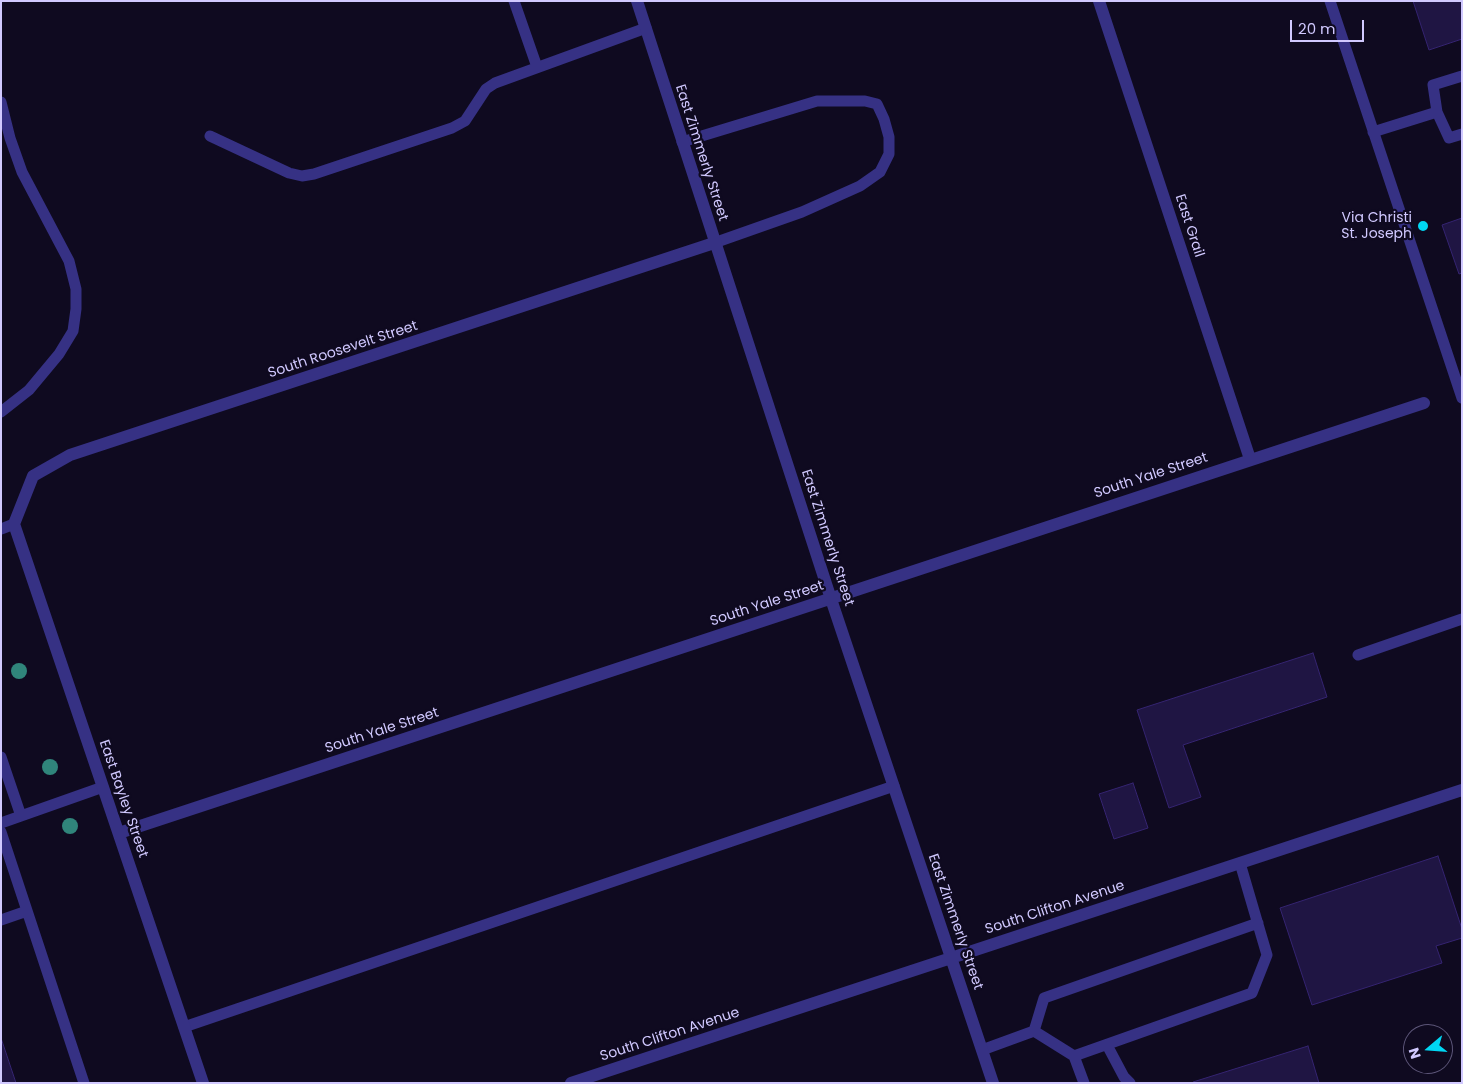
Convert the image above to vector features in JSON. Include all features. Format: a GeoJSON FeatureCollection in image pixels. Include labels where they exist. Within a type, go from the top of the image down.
{"type":"FeatureCollection","features":[{"type":"Feature","properties":{"kind":"street","name":"East Zimmerly Street"},"geometry":{"type":"LineString","coordinates":[[637,1],[831,599],[993,1083]]}},
{"type":"Feature","properties":{"kind":"street","name":"East Grail"},"geometry":{"type":"LineString","coordinates":[[1099,1],[1250,459]]}},
{"type":"Feature","properties":{"kind":"street","name":"South Roosevelt Street"},"geometry":{"type":"LineString","coordinates":[[14,524],[32,476],[70,455],[714,243]]}},
{"type":"Feature","properties":{"kind":"street","name":"South Yale Street"},"geometry":{"type":"LineString","coordinates":[[119,833],[1424,403]]}},
{"type":"Feature","properties":{"kind":"street","name":"East Bayley Street"},"geometry":{"type":"LineString","coordinates":[[14,524],[203,1083]]}},
{"type":"Feature","properties":{"kind":"street","name":"South Clifton Avenue"},"geometry":{"type":"LineString","coordinates":[[571,1083],[1462,790]]}},
{"type":"Feature","properties":{"kind":"lane"},"geometry":{"type":"LineString","coordinates":[[514,1],[537,67]]}},
{"type":"Feature","properties":{"kind":"lane"},"geometry":{"type":"LineString","coordinates":[[1330,1],[1462,398]]}},
{"type":"Feature","properties":{"kind":"lane"},"geometry":{"type":"LineString","coordinates":[[210,136],[289,174],[302,176],[314,174],[452,128],[465,121],[486,89],[495,83],[646,28]]}},
{"type":"Feature","properties":{"kind":"lane"},"geometry":{"type":"LineString","coordinates":[[1462,76],[1433,86],[1437,112],[1449,138],[1462,134]]}},
{"type":"Feature","properties":{"kind":"lane"},"geometry":{"type":"LineString","coordinates":[[682,142],[817,101],[864,101],[877,104],[884,119],[889,137],[889,154],[880,172],[860,186],[802,212],[714,243]]}},
{"type":"Feature","properties":{"kind":"lane"},"geometry":{"type":"LineString","coordinates":[[1,102],[10,138],[22,172],[69,261],[76,289],[76,309],[73,331],[59,354],[29,390],[1,412]]}},
{"type":"Feature","properties":{"kind":"lane"},"geometry":{"type":"LineString","coordinates":[[1373,132],[1437,112]]}},
{"type":"Feature","properties":{"kind":"lane"},"geometry":{"type":"LineString","coordinates":[[1,528],[14,524]]}},
{"type":"Feature","properties":{"kind":"lane"},"geometry":{"type":"LineString","coordinates":[[1358,655],[1462,620]]}},
{"type":"Feature","properties":{"kind":"lane"},"geometry":{"type":"LineString","coordinates":[[1,757],[20,816]]}},
{"type":"Feature","properties":{"kind":"lane"},"geometry":{"type":"LineString","coordinates":[[184,1027],[894,786]]}},
{"type":"Feature","properties":{"kind":"lane"},"geometry":{"type":"LineString","coordinates":[[1,822],[103,787]]}},
{"type":"Feature","properties":{"kind":"lane"},"geometry":{"type":"LineString","coordinates":[[1,832],[84,1083]]}},
{"type":"Feature","properties":{"kind":"lane"},"geometry":{"type":"LineString","coordinates":[[1074,1056],[1252,993],[1268,955],[1240,863]]}},
{"type":"Feature","properties":{"kind":"lane"},"geometry":{"type":"LineString","coordinates":[[1,920],[27,911]]}},
{"type":"Feature","properties":{"kind":"lane"},"geometry":{"type":"LineString","coordinates":[[1034,1031],[1044,998],[1258,923]]}},
{"type":"Feature","properties":{"kind":"lane"},"geometry":{"type":"LineString","coordinates":[[982,1050],[1034,1031]]}},
{"type":"Feature","properties":{"kind":"lane"},"geometry":{"type":"LineString","coordinates":[[1034,1031],[1074,1056],[1084,1083]]}},
{"type":"Feature","properties":{"kind":"lane"},"geometry":{"type":"LineString","coordinates":[[1107,1044],[1124,1077],[1130,1083]]}},
{"type":"Feature","properties":{"kind":"building"},"geometry":{"type":"Polygon","coordinates":[[[1413,1],[1462,1],[1462,39],[1429,50],[1413,1]]]}},
{"type":"Feature","properties":{"kind":"building"},"geometry":{"type":"Polygon","coordinates":[[[1462,218],[1462,273],[1459,274],[1442,225],[1462,218]]]}},
{"type":"Feature","properties":{"kind":"building"},"geometry":{"type":"Polygon","coordinates":[[[1313,653],[1327,697],[1183,745],[1201,797],[1169,808],[1137,710],[1313,653]]]}},
{"type":"Feature","properties":{"kind":"building"},"geometry":{"type":"Polygon","coordinates":[[[1133,783],[1148,828],[1114,839],[1099,794],[1133,783]]]}},
{"type":"Feature","properties":{"kind":"building"},"geometry":{"type":"Polygon","coordinates":[[[1438,856],[1462,929],[1462,938],[1436,946],[1442,963],[1312,1005],[1280,908],[1438,856]]]}},
{"type":"Feature","properties":{"kind":"building"},"geometry":{"type":"Polygon","coordinates":[[[1,1038],[16,1083],[1,1083],[1,1038]]]}},
{"type":"Feature","properties":{"kind":"building"},"geometry":{"type":"Polygon","coordinates":[[[1308,1046],[1319,1083],[1193,1082],[1308,1046]]]}},
{"type":"Feature","properties":{"kind":"place","name":"Via Christi St. Joseph"},"geometry":{"type":"Point","coordinates":[1423,226]}}]}
